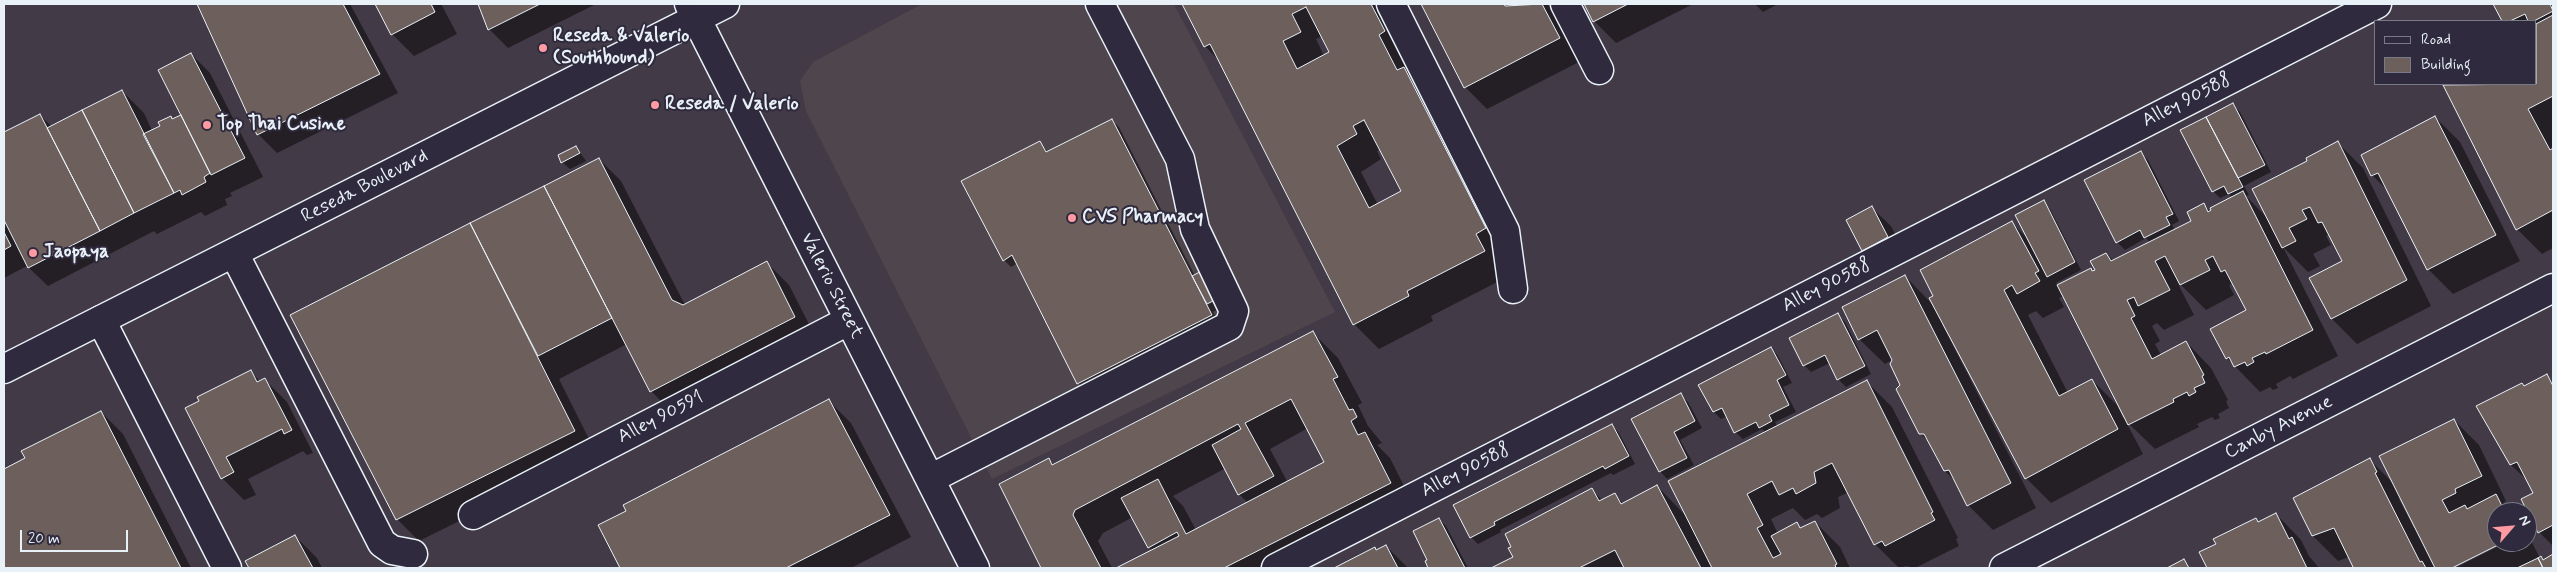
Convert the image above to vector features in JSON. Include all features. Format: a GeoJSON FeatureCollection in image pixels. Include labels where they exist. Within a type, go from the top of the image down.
{"type":"FeatureCollection","features":[{"type":"Feature","properties":{"kind":"street","name":"Reseda Boulevard"},"geometry":{"type":"LineString","coordinates":[[4,369],[234,253],[693,11],[725,4]]}},
{"type":"Feature","properties":{"kind":"street"},"geometry":{"type":"LineString","coordinates":[[930,480],[1229,326],[1234,311],[1195,229],[1180,158],[1100,4]]}},
{"type":"Feature","properties":{"kind":"street"},"geometry":{"type":"LineString","coordinates":[[1391,4],[1505,232],[1513,288]]}},
{"type":"Feature","properties":{"kind":"street"},"geometry":{"type":"LineString","coordinates":[[1565,4],[1599,70]]}},
{"type":"Feature","properties":{"kind":"street","name":"Alley 90588"},"geometry":{"type":"LineString","coordinates":[[1276,568],[2377,4]]}},
{"type":"Feature","properties":{"kind":"street","name":"Valerio Street"},"geometry":{"type":"LineString","coordinates":[[693,11],[974,568]]}},
{"type":"Feature","properties":{"kind":"street"},"geometry":{"type":"LineString","coordinates":[[234,253],[382,543],[392,550],[413,554]]}},
{"type":"Feature","properties":{"kind":"street","name":"Canby Avenue"},"geometry":{"type":"LineString","coordinates":[[2004,568],[2553,288]]}},
{"type":"Feature","properties":{"kind":"street"},"geometry":{"type":"LineString","coordinates":[[101,320],[228,568]]}},
{"type":"Feature","properties":{"kind":"street","name":"Alley 90591"},"geometry":{"type":"LineString","coordinates":[[473,514],[848,320]]}},
{"type":"Feature","properties":{"kind":"shaded area"},"geometry":{"type":"Polygon","coordinates":[[[922,4],[1174,4],[1335,312],[992,479],[806,111],[800,81],[813,62],[922,4]]]}},
{"type":"Feature","properties":{"kind":"building"},"geometry":{"type":"Polygon","coordinates":[[[197,4],[343,4],[380,74],[257,135],[197,4]]]}},
{"type":"Feature","properties":{"kind":"building"},"geometry":{"type":"Polygon","coordinates":[[[375,4],[431,4],[435,12],[391,35],[375,4]]]}},
{"type":"Feature","properties":{"kind":"building"},"geometry":{"type":"Polygon","coordinates":[[[478,4],[540,4],[488,30],[478,4]]]}},
{"type":"Feature","properties":{"kind":"building"},"geometry":{"type":"Polygon","coordinates":[[[1182,4],[1371,4],[1385,31],[1379,35],[1397,70],[1404,67],[1486,228],[1476,234],[1485,251],[1407,291],[1409,296],[1353,325],[1210,44],[1204,47],[1182,4]],[[1306,7],[1292,14],[1301,32],[1283,41],[1297,69],[1329,52],[1306,7]],[[1364,120],[1353,126],[1357,134],[1337,146],[1369,208],[1401,191],[1364,120]]]}},
{"type":"Feature","properties":{"kind":"building"},"geometry":{"type":"Polygon","coordinates":[[[1421,4],[1504,4],[1505,6],[1542,4],[1560,38],[1464,88],[1421,4]]]}},
{"type":"Feature","properties":{"kind":"building"},"geometry":{"type":"Polygon","coordinates":[[[1584,4],[1628,4],[1593,22],[1584,4]]]}},
{"type":"Feature","properties":{"kind":"building"},"geometry":{"type":"Polygon","coordinates":[[[2493,4],[2550,4],[2553,11],[2536,20],[2528,20],[2525,14],[2512,20],[2501,20],[2493,4]]]}},
{"type":"Feature","properties":{"kind":"building"},"geometry":{"type":"Polygon","coordinates":[[[2553,15],[2553,96],[2528,109],[2550,150],[2553,148],[2553,210],[2516,230],[2443,85],[2537,85],[2537,23],[2553,15]]]}},
{"type":"Feature","properties":{"kind":"building"},"geometry":{"type":"Polygon","coordinates":[[[191,53],[245,158],[211,175],[158,70],[191,53]]]}},
{"type":"Feature","properties":{"kind":"building"},"geometry":{"type":"Polygon","coordinates":[[[122,90],[174,193],[134,213],[82,110],[122,90]]]}},
{"type":"Feature","properties":{"kind":"building"},"geometry":{"type":"Polygon","coordinates":[[[2233,103],[2265,165],[2238,178],[2206,117],[2233,103]]]}},
{"type":"Feature","properties":{"kind":"building"},"geometry":{"type":"Polygon","coordinates":[[[82,110],[134,213],[100,231],[47,128],[82,110]]]}},
{"type":"Feature","properties":{"kind":"building"},"geometry":{"type":"Polygon","coordinates":[[[40,114],[100,231],[28,268],[4,220],[4,132],[40,114]]]}},
{"type":"Feature","properties":{"kind":"building"},"geometry":{"type":"Polygon","coordinates":[[[181,115],[210,173],[204,177],[206,182],[182,195],[180,190],[174,193],[143,134],[160,126],[158,122],[171,116],[172,119],[181,115]]]}},
{"type":"Feature","properties":{"kind":"building"},"geometry":{"type":"Polygon","coordinates":[[[2435,116],[2496,235],[2427,270],[2378,173],[2371,176],[2361,155],[2435,116]]]}},
{"type":"Feature","properties":{"kind":"building"},"geometry":{"type":"Polygon","coordinates":[[[2206,117],[2243,187],[2228,194],[2224,186],[2212,192],[2180,130],[2206,117]]]}},
{"type":"Feature","properties":{"kind":"building","name":"CVS Pharmacy"},"geometry":{"type":"Polygon","coordinates":[[[1112,119],[1212,315],[1077,384],[1012,255],[1003,261],[961,181],[1040,141],[1046,152],[1112,119]]]}},
{"type":"Feature","properties":{"kind":"building"},"geometry":{"type":"Polygon","coordinates":[[[2338,141],[2407,280],[2331,319],[2309,278],[2342,261],[2322,222],[2318,223],[2310,207],[2302,210],[2307,219],[2289,228],[2296,241],[2282,248],[2252,189],[2307,161],[2306,158],[2338,141]]]}},
{"type":"Feature","properties":{"kind":"building"},"geometry":{"type":"Polygon","coordinates":[[[576,146],[580,153],[561,163],[558,155],[576,146]]]}},
{"type":"Feature","properties":{"kind":"building"},"geometry":{"type":"Polygon","coordinates":[[[2141,151],[2173,214],[2166,217],[2170,225],[2144,238],[2140,230],[2116,243],[2084,180],[2141,151]]]}},
{"type":"Feature","properties":{"kind":"building"},"geometry":{"type":"Polygon","coordinates":[[[599,158],[672,300],[683,305],[767,261],[795,317],[650,392],[544,186],[599,158]]]}},
{"type":"Feature","properties":{"kind":"building"},"geometry":{"type":"Polygon","coordinates":[[[544,186],[612,318],[538,356],[470,223],[544,186]]]}},
{"type":"Feature","properties":{"kind":"building"},"geometry":{"type":"Polygon","coordinates":[[[2243,191],[2313,330],[2266,354],[2265,352],[2252,358],[2254,362],[2247,366],[2245,362],[2234,367],[2229,357],[2226,359],[2210,329],[2246,310],[2225,270],[2221,272],[2213,256],[2205,260],[2210,270],[2180,285],[2165,256],[2155,261],[2170,290],[2138,306],[2134,297],[2127,300],[2135,316],[2131,318],[2152,359],[2186,341],[2204,375],[2202,376],[2205,383],[2194,388],[2196,392],[2189,396],[2187,392],[2173,399],[2174,402],[2128,425],[2057,285],[2091,268],[2092,271],[2095,270],[2090,261],[2106,253],[2111,261],[2191,221],[2187,212],[2204,203],[2208,212],[2211,210],[2210,208],[2243,191]]]}},
{"type":"Feature","properties":{"kind":"building"},"geometry":{"type":"Polygon","coordinates":[[[2044,200],[2075,262],[2047,277],[2015,215],[2044,200]]]}},
{"type":"Feature","properties":{"kind":"building"},"geometry":{"type":"Polygon","coordinates":[[[1872,206],[1888,237],[1862,251],[1846,220],[1872,206]]]}},
{"type":"Feature","properties":{"kind":"building"},"geometry":{"type":"Polygon","coordinates":[[[2012,221],[2039,271],[2035,273],[2040,281],[2017,294],[2012,285],[2004,290],[2059,396],[2092,379],[2118,429],[2025,479],[1929,298],[1933,296],[1920,270],[2012,221]]]}},
{"type":"Feature","properties":{"kind":"building"},"geometry":{"type":"Polygon","coordinates":[[[470,223],[575,431],[396,520],[290,315],[470,223]]]}},
{"type":"Feature","properties":{"kind":"building"},"geometry":{"type":"Polygon","coordinates":[[[4,232],[11,246],[4,250],[4,232]]]}},
{"type":"Feature","properties":{"kind":"building"},"geometry":{"type":"Polygon","coordinates":[[[1223,260],[1237,289],[1207,304],[1192,276],[1223,260]]]}},
{"type":"Feature","properties":{"kind":"building"},"geometry":{"type":"Polygon","coordinates":[[[1905,275],[2011,483],[1967,506],[1949,470],[1944,471],[1924,434],[1919,434],[1896,389],[1900,385],[1890,364],[1892,360],[1877,330],[1858,340],[1842,307],[1905,275]]]}},
{"type":"Feature","properties":{"kind":"building"},"geometry":{"type":"Polygon","coordinates":[[[1838,313],[1865,366],[1837,380],[1825,355],[1803,366],[1789,338],[1838,313]]]}},
{"type":"Feature","properties":{"kind":"building"},"geometry":{"type":"Polygon","coordinates":[[[1313,331],[1338,377],[1333,379],[1349,410],[1353,409],[1357,417],[1351,421],[1358,435],[1365,432],[1391,483],[1224,568],[1116,568],[1179,536],[1177,532],[1148,548],[1121,498],[1158,479],[1186,534],[1324,462],[1291,399],[1245,423],[1274,476],[1238,495],[1212,445],[1241,429],[1238,424],[1075,510],[1073,515],[1101,568],[1041,568],[999,484],[1049,458],[1052,465],[1313,331]]]}},
{"type":"Feature","properties":{"kind":"building"},"geometry":{"type":"Polygon","coordinates":[[[1771,347],[1786,375],[1777,380],[1789,405],[1769,415],[1772,421],[1759,428],[1756,422],[1734,433],[1722,408],[1713,412],[1698,385],[1771,347]]]}},
{"type":"Feature","properties":{"kind":"building"},"geometry":{"type":"Polygon","coordinates":[[[251,370],[257,382],[265,378],[292,430],[284,434],[282,429],[226,457],[234,472],[221,479],[185,408],[199,401],[197,397],[251,370]]]}},
{"type":"Feature","properties":{"kind":"building"},"geometry":{"type":"Polygon","coordinates":[[[2547,374],[2553,386],[2553,525],[2538,533],[2537,502],[2522,502],[2521,499],[2533,493],[2517,462],[2510,465],[2476,406],[2522,383],[2524,386],[2547,374]]]}},
{"type":"Feature","properties":{"kind":"building"},"geometry":{"type":"Polygon","coordinates":[[[1867,380],[1933,512],[1931,513],[1935,520],[1885,546],[1882,541],[1874,545],[1832,463],[1814,472],[1816,483],[1796,494],[1793,488],[1779,495],[1772,481],[1747,494],[1763,525],[1757,528],[1773,558],[1781,554],[1771,536],[1797,522],[1800,528],[1815,521],[1837,564],[1835,565],[1836,568],[1712,568],[1668,481],[1867,380]]]}},
{"type":"Feature","properties":{"kind":"building"},"geometry":{"type":"Polygon","coordinates":[[[1681,393],[1695,421],[1674,432],[1687,458],[1659,472],[1631,419],[1681,393]]]}},
{"type":"Feature","properties":{"kind":"building"},"geometry":{"type":"Polygon","coordinates":[[[829,399],[890,515],[786,568],[620,568],[598,525],[626,511],[623,505],[829,399]]]}},
{"type":"Feature","properties":{"kind":"building"},"geometry":{"type":"Polygon","coordinates":[[[101,411],[181,568],[4,568],[4,469],[25,458],[21,451],[101,411]]]}},
{"type":"Feature","properties":{"kind":"building"},"geometry":{"type":"Polygon","coordinates":[[[2454,419],[2482,476],[2455,489],[2456,493],[2442,500],[2449,513],[2465,505],[2467,509],[2496,494],[2500,502],[2487,502],[2487,550],[2452,568],[2435,568],[2379,456],[2454,419]]]}},
{"type":"Feature","properties":{"kind":"building"},"geometry":{"type":"Polygon","coordinates":[[[1612,424],[1629,456],[1605,469],[1603,466],[1494,522],[1495,525],[1470,538],[1453,505],[1612,424]]]}},
{"type":"Feature","properties":{"kind":"building"},"geometry":{"type":"Polygon","coordinates":[[[2370,458],[2377,472],[2375,473],[2420,562],[2422,561],[2426,568],[2351,568],[2353,567],[2334,528],[2312,536],[2293,498],[2370,458]]]}},
{"type":"Feature","properties":{"kind":"building"},"geometry":{"type":"Polygon","coordinates":[[[1657,485],[1701,568],[1624,568],[1615,550],[1579,568],[1491,568],[1513,557],[1508,548],[1511,547],[1505,534],[1592,488],[1599,501],[1615,493],[1621,504],[1657,485]]]}},
{"type":"Feature","properties":{"kind":"building"},"geometry":{"type":"Polygon","coordinates":[[[2276,513],[2289,539],[2292,537],[2307,568],[2207,568],[2199,552],[2216,544],[2213,539],[2256,518],[2258,522],[2276,513]]]}},
{"type":"Feature","properties":{"kind":"building"},"geometry":{"type":"Polygon","coordinates":[[[1439,518],[1465,568],[1428,568],[1425,561],[1427,560],[1413,531],[1439,518]]]}},
{"type":"Feature","properties":{"kind":"building"},"geometry":{"type":"Polygon","coordinates":[[[295,535],[313,568],[249,568],[245,561],[295,535]]]}},
{"type":"Feature","properties":{"kind":"building"},"geometry":{"type":"Polygon","coordinates":[[[1386,545],[1398,568],[1334,568],[1375,547],[1376,550],[1386,545]]]}},
{"type":"Feature","properties":{"kind":"building"},"geometry":{"type":"Polygon","coordinates":[[[2553,554],[2553,568],[2543,568],[2538,558],[2541,556],[2543,560],[2553,554]]]}},
{"type":"Feature","properties":{"kind":"building"},"geometry":{"type":"Polygon","coordinates":[[[2538,558],[2543,568],[2517,568],[2538,558]]]}},
{"type":"Feature","properties":{"kind":"building"},"geometry":{"type":"Polygon","coordinates":[[[2184,559],[2189,568],[2167,568],[2184,559]]]}},
{"type":"Feature","properties":{"kind":"place","name":"Reseda & Valerio (Southbound)"},"geometry":{"type":"Point","coordinates":[543,48]}},
{"type":"Feature","properties":{"kind":"place","name":"Reseda / Valerio"},"geometry":{"type":"Point","coordinates":[655,105]}},
{"type":"Feature","properties":{"kind":"place","name":"Top Thai Cusine"},"geometry":{"type":"Point","coordinates":[207,125]}},
{"type":"Feature","properties":{"kind":"place","name":"CVS Pharmacy"},"geometry":{"type":"Point","coordinates":[1072,218]}},
{"type":"Feature","properties":{"kind":"place","name":"Jaopaya"},"geometry":{"type":"Point","coordinates":[33,253]}}]}
